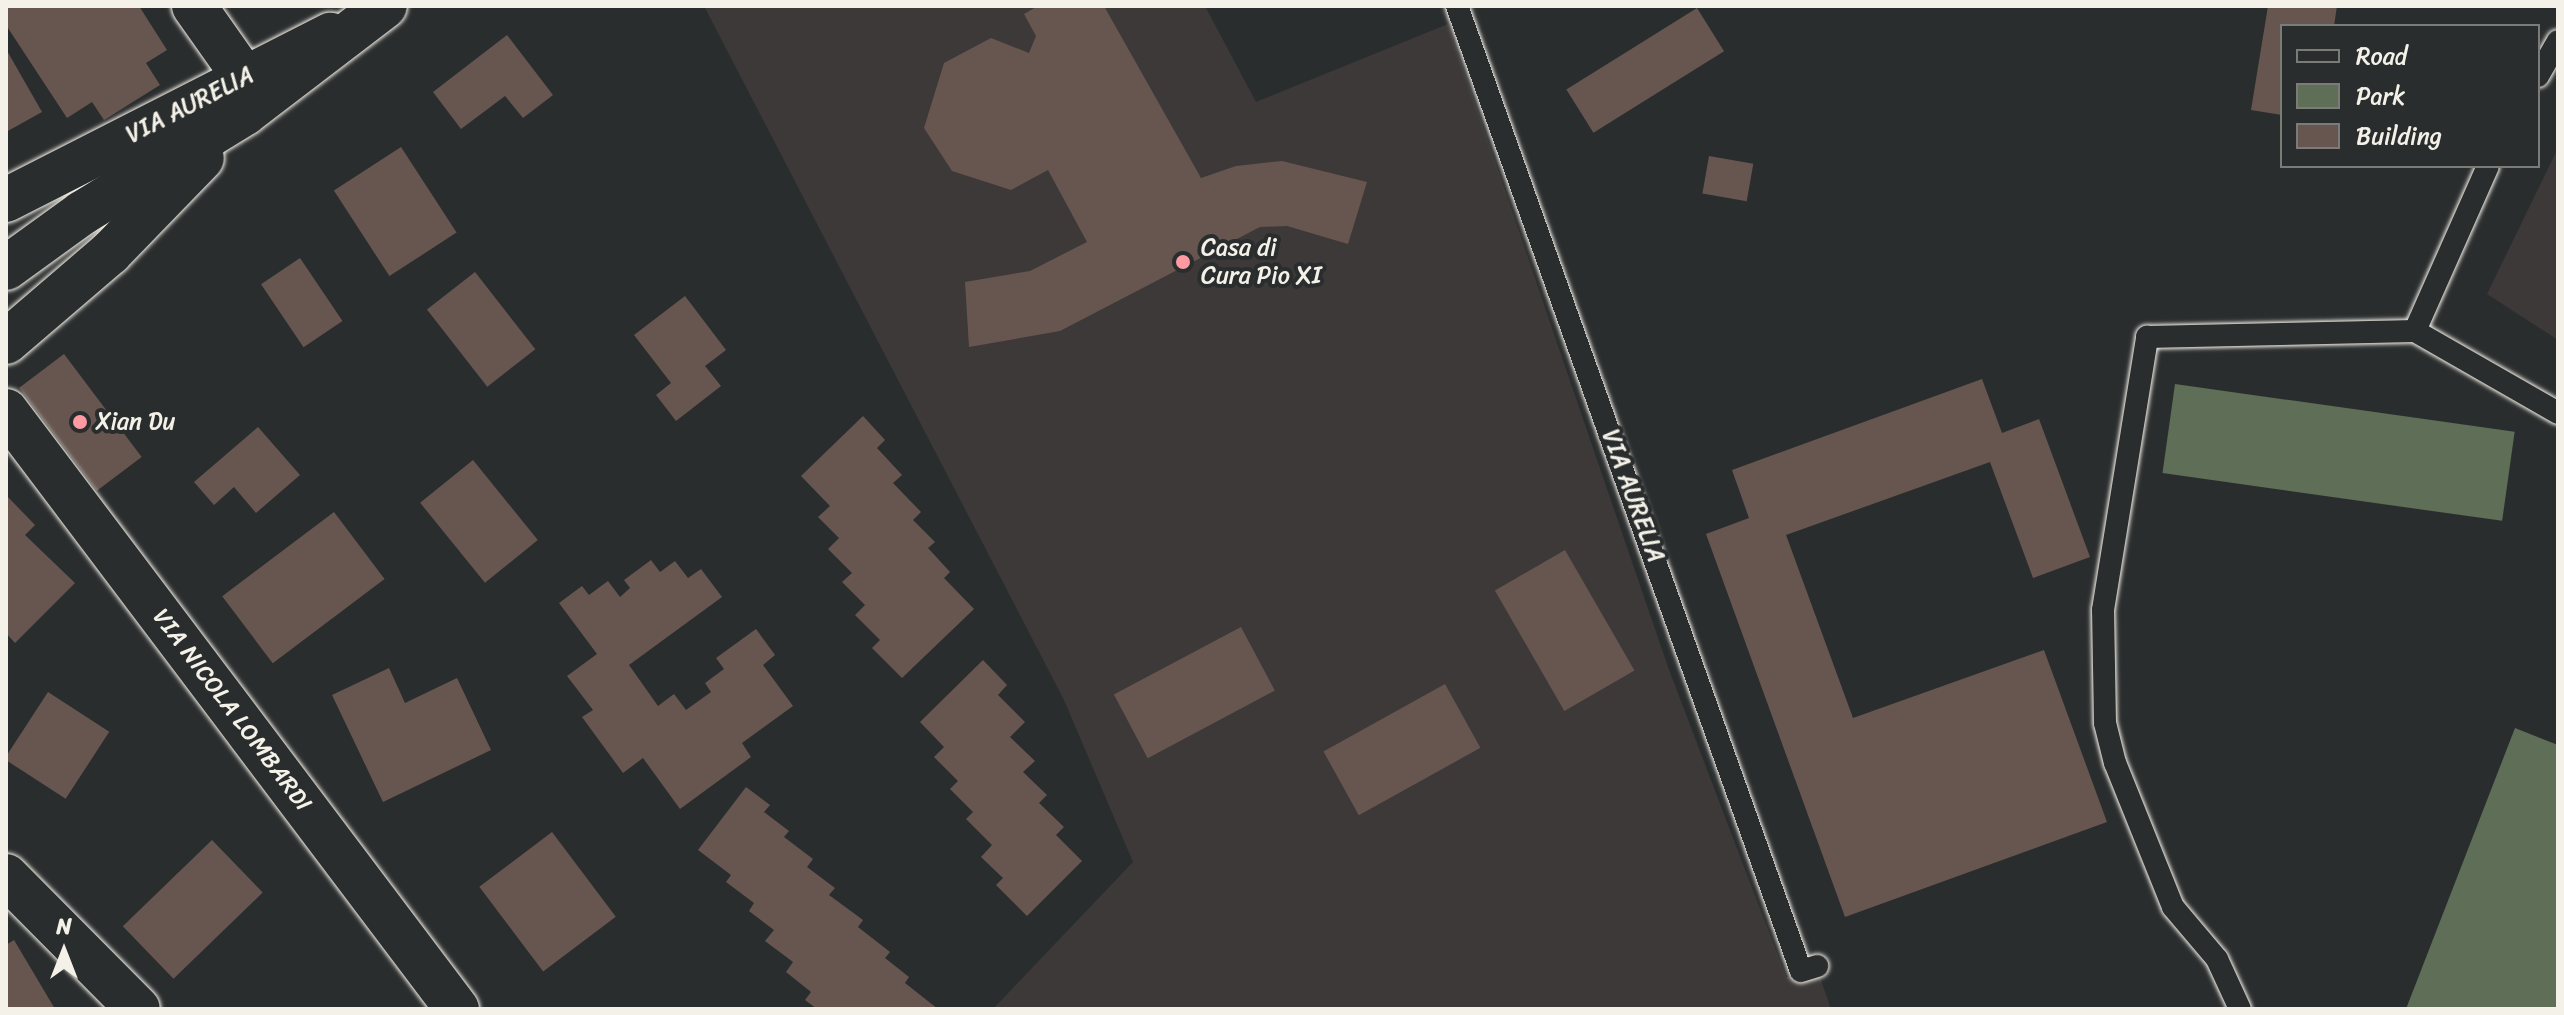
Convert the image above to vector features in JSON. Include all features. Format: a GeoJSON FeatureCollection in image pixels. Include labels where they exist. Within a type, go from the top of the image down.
{"type":"FeatureCollection","features":[{"type":"Feature","properties":{"kind":"street"},"geometry":{"type":"LineString","coordinates":[[194,6],[244,95]]}},
{"type":"Feature","properties":{"kind":"street","name":"VIA AURELIA"},"geometry":{"type":"LineString","coordinates":[[6,268],[244,95],[380,10]]}},
{"type":"Feature","properties":{"kind":"street","name":"VIA AURELIA"},"geometry":{"type":"LineString","coordinates":[[6,200],[244,95]]}},
{"type":"Feature","properties":{"kind":"street","name":"VIA AURELIA"},"geometry":{"type":"LineString","coordinates":[[6,342],[110,253],[244,95]]}},
{"type":"Feature","properties":{"kind":"street","name":"VIA NICOLA LOMBARDI"},"geometry":{"type":"LineString","coordinates":[[6,411],[457,1009]]}},
{"type":"Feature","properties":{"kind":"street"},"geometry":{"type":"LineString","coordinates":[[6,876],[138,1009]]}},
{"type":"Feature","properties":{"kind":"lane","name":"VIA AURELIA"},"geometry":{"type":"LineString","coordinates":[[1457,6],[1801,971],[1817,966]]}},
{"type":"Feature","properties":{"kind":"lane"},"geometry":{"type":"LineString","coordinates":[[2540,72],[2558,41]]}},
{"type":"Feature","properties":{"kind":"lane"},"geometry":{"type":"LineString","coordinates":[[2415,331],[2487,168]]}},
{"type":"Feature","properties":{"kind":"lane"},"geometry":{"type":"LineString","coordinates":[[2240,1009],[2217,959],[2173,907],[2115,763],[2105,723],[2103,610],[2147,337],[2415,331],[2558,413]]}},
{"type":"Feature","properties":{"kind":"shaded area"},"geometry":{"type":"Polygon","coordinates":[[[704,6],[1205,6],[1256,102],[1448,24],[1668,667],[1786,977],[1820,977],[1831,1009],[993,1009],[1133,862],[1064,700],[704,6]]]}},
{"type":"Feature","properties":{"kind":"shaded area"},"geometry":{"type":"Polygon","coordinates":[[[2558,148],[2558,340],[2487,294],[2558,148]]]}},
{"type":"Feature","properties":{"kind":"green space"},"geometry":{"type":"Polygon","coordinates":[[[2175,384],[2515,432],[2502,521],[2162,473],[2175,384]]]}},
{"type":"Feature","properties":{"kind":"green space"},"geometry":{"type":"Polygon","coordinates":[[[2515,728],[2558,745],[2558,1009],[2406,1009],[2515,728]]]}},
{"type":"Feature","properties":{"kind":"building"},"geometry":{"type":"Polygon","coordinates":[[[6,6],[139,6],[167,50],[146,63],[160,85],[104,120],[92,102],[67,118],[6,25],[6,6]]]}},
{"type":"Feature","properties":{"kind":"building"},"geometry":{"type":"Polygon","coordinates":[[[1038,6],[1104,6],[1201,178],[1236,166],[1282,161],[1367,182],[1348,244],[1287,226],[1260,227],[1060,331],[969,347],[965,282],[1030,271],[1087,242],[1048,170],[1011,190],[952,171],[924,128],[944,63],[991,38],[1029,53],[1036,36],[1024,14],[1038,6]]]}},
{"type":"Feature","properties":{"kind":"building"},"geometry":{"type":"Polygon","coordinates":[[[2268,6],[2337,6],[2334,24],[2280,24],[2280,115],[2251,110],[2268,6]]]}},
{"type":"Feature","properties":{"kind":"building"},"geometry":{"type":"Polygon","coordinates":[[[1697,8],[1724,51],[1593,133],[1566,90],[1697,8]]]}},
{"type":"Feature","properties":{"kind":"building"},"geometry":{"type":"Polygon","coordinates":[[[507,35],[553,95],[523,118],[505,96],[461,129],[433,92],[507,35]]]}},
{"type":"Feature","properties":{"kind":"building"},"geometry":{"type":"Polygon","coordinates":[[[6,49],[42,112],[6,132],[6,49]]]}},
{"type":"Feature","properties":{"kind":"building"},"geometry":{"type":"Polygon","coordinates":[[[401,147],[457,233],[389,276],[334,191],[401,147]]]}},
{"type":"Feature","properties":{"kind":"building"},"geometry":{"type":"Polygon","coordinates":[[[1709,156],[1753,164],[1747,201],[1702,193],[1709,156]]]}},
{"type":"Feature","properties":{"kind":"building"},"geometry":{"type":"Polygon","coordinates":[[[300,258],[342,321],[304,347],[261,284],[300,258]]]}},
{"type":"Feature","properties":{"kind":"building"},"geometry":{"type":"Polygon","coordinates":[[[475,272],[535,349],[487,387],[427,310],[475,272]]]}},
{"type":"Feature","properties":{"kind":"building"},"geometry":{"type":"Polygon","coordinates":[[[685,296],[726,350],[705,366],[721,386],[676,421],[656,395],[671,383],[634,335],[685,296]]]}},
{"type":"Feature","properties":{"kind":"building","name":"Xian Du"},"geometry":{"type":"Polygon","coordinates":[[[64,354],[142,457],[97,491],[19,388],[64,354]]]}},
{"type":"Feature","properties":{"kind":"building"},"geometry":{"type":"Polygon","coordinates":[[[1982,379],[2002,433],[2039,419],[2090,557],[2033,578],[1990,462],[1786,535],[1853,718],[2044,650],[2107,822],[1845,917],[1706,534],[1749,518],[1732,470],[1982,379]]]}},
{"type":"Feature","properties":{"kind":"building"},"geometry":{"type":"Polygon","coordinates":[[[863,416],[885,440],[877,448],[902,475],[893,483],[921,512],[913,520],[935,542],[928,548],[950,572],[944,578],[974,609],[902,678],[872,648],[880,640],[855,615],[865,605],[842,582],[852,573],[828,549],[839,538],[818,517],[830,506],[801,476],[863,416]]]}},
{"type":"Feature","properties":{"kind":"building"},"geometry":{"type":"Polygon","coordinates":[[[258,427],[300,475],[256,513],[234,487],[214,505],[194,482],[258,427]]]}},
{"type":"Feature","properties":{"kind":"building"},"geometry":{"type":"Polygon","coordinates":[[[473,460],[538,540],[485,583],[420,503],[473,460]]]}},
{"type":"Feature","properties":{"kind":"building"},"geometry":{"type":"Polygon","coordinates":[[[6,495],[35,525],[25,535],[75,583],[15,643],[6,633],[6,495]]]}},
{"type":"Feature","properties":{"kind":"building"},"geometry":{"type":"Polygon","coordinates":[[[334,512],[385,579],[273,663],[222,596],[334,512]]]}},
{"type":"Feature","properties":{"kind":"building"},"geometry":{"type":"Polygon","coordinates":[[[1565,550],[1634,670],[1564,711],[1495,590],[1565,550]]]}},
{"type":"Feature","properties":{"kind":"building"},"geometry":{"type":"Polygon","coordinates":[[[651,560],[660,572],[675,561],[688,578],[701,569],[722,597],[629,665],[658,706],[674,694],[686,710],[711,692],[705,683],[724,669],[716,658],[756,629],[775,655],[763,665],[793,706],[742,743],[751,757],[680,809],[643,758],[623,773],[582,717],[593,710],[567,676],[597,654],[559,603],[582,586],[589,595],[608,581],[620,597],[630,588],[624,580],[651,560]]]}},
{"type":"Feature","properties":{"kind":"building"},"geometry":{"type":"Polygon","coordinates":[[[1241,627],[1275,691],[1148,758],[1114,695],[1241,627]]]}},
{"type":"Feature","properties":{"kind":"building"},"geometry":{"type":"Polygon","coordinates":[[[983,660],[1007,685],[998,695],[1025,722],[1010,737],[1035,761],[1023,772],[1047,795],[1039,803],[1064,827],[1056,835],[1082,861],[1027,916],[996,885],[1003,878],[981,857],[992,845],[966,819],[973,812],[950,789],[958,781],[934,757],[944,747],[920,722],[983,660]]]}},
{"type":"Feature","properties":{"kind":"building"},"geometry":{"type":"Polygon","coordinates":[[[389,668],[405,703],[457,678],[491,750],[383,802],[332,695],[389,668]]]}},
{"type":"Feature","properties":{"kind":"building"},"geometry":{"type":"Polygon","coordinates":[[[1445,684],[1480,748],[1359,815],[1323,751],[1445,684]]]}},
{"type":"Feature","properties":{"kind":"building"},"geometry":{"type":"Polygon","coordinates":[[[48,692],[109,732],[66,799],[6,760],[48,692]]]}},
{"type":"Feature","properties":{"kind":"building"},"geometry":{"type":"Polygon","coordinates":[[[746,787],[770,805],[764,812],[789,831],[784,837],[813,859],[807,867],[835,888],[829,895],[863,920],[858,927],[890,952],[885,958],[909,977],[905,983],[938,1009],[817,1009],[805,1000],[811,992],[786,972],[793,962],[765,941],[774,930],[749,911],[754,903],[726,882],[731,875],[698,850],[746,787]]]}},
{"type":"Feature","properties":{"kind":"building"},"geometry":{"type":"Polygon","coordinates":[[[552,832],[616,917],[543,971],[479,887],[552,832]]]}},
{"type":"Feature","properties":{"kind":"building"},"geometry":{"type":"Polygon","coordinates":[[[212,840],[263,893],[174,979],[123,926],[212,840]]]}},
{"type":"Feature","properties":{"kind":"building"},"geometry":{"type":"Polygon","coordinates":[[[14,940],[55,1009],[6,1009],[6,945],[14,940]]]}},
{"type":"Feature","properties":{"kind":"place","name":"Casa di Cura Pio XI"},"geometry":{"type":"Point","coordinates":[1183,262]}},
{"type":"Feature","properties":{"kind":"place","name":"Xian Du"},"geometry":{"type":"Point","coordinates":[80,422]}}]}
